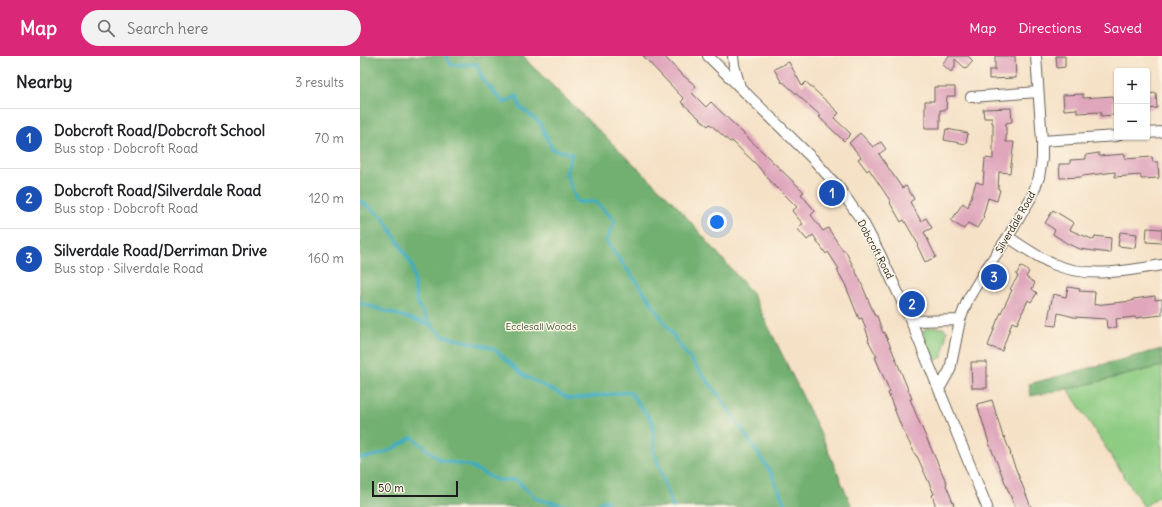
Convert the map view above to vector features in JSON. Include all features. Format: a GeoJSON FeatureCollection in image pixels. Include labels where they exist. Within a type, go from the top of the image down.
{"type":"FeatureCollection","features":[{"type":"Feature","properties":{"kind":"street","name":"Dobcroft Road"},"geometry":{"type":"LineString","coordinates":[[708,56],[813,159],[839,188],[863,222],[880,254],[911,321],[987,507]]}},
{"type":"Feature","properties":{"kind":"street"},"geometry":{"type":"LineString","coordinates":[[733,56],[740,87]]}},
{"type":"Feature","properties":{"kind":"street","name":"Silverdale Road"},"geometry":{"type":"LineString","coordinates":[[938,389],[950,370],[960,320],[968,299],[1008,237],[1032,196],[1039,178],[1042,159],[1042,141],[1036,56]]}},
{"type":"Feature","properties":{"kind":"street"},"geometry":{"type":"LineString","coordinates":[[971,96],[1038,92]]}},
{"type":"Feature","properties":{"kind":"street"},"geometry":{"type":"LineString","coordinates":[[1150,133],[1162,132]]}},
{"type":"Feature","properties":{"kind":"street"},"geometry":{"type":"LineString","coordinates":[[1042,141],[1114,136]]}},
{"type":"Feature","properties":{"kind":"street"},"geometry":{"type":"LineString","coordinates":[[1008,237],[1052,264],[1092,274],[1162,265]]}},
{"type":"Feature","properties":{"kind":"street"},"geometry":{"type":"LineString","coordinates":[[911,321],[960,320]]}},
{"type":"Feature","properties":{"kind":"green space","name":"Ecclesall Woods"},"geometry":{"type":"Polygon","coordinates":[[[360,56],[524,56],[529,63],[676,205],[752,293],[820,432],[852,507],[360,507],[360,56]]]}},
{"type":"Feature","properties":{"kind":"green space"},"geometry":{"type":"Polygon","coordinates":[[[926,328],[943,328],[947,332],[942,357],[937,360],[933,359],[923,340],[923,332],[926,328]]]}},
{"type":"Feature","properties":{"kind":"green space"},"geometry":{"type":"Polygon","coordinates":[[[1162,349],[1162,366],[1068,389],[1031,396],[1029,384],[1162,349]]]}},
{"type":"Feature","properties":{"kind":"green space"},"geometry":{"type":"Polygon","coordinates":[[[1162,366],[1162,494],[1144,507],[1068,389],[1162,366]]]}},
{"type":"Feature","properties":{"kind":"building"},"geometry":{"type":"Polygon","coordinates":[[[643,56],[664,56],[680,73],[696,86],[691,92],[706,107],[711,102],[804,192],[801,194],[815,211],[811,215],[823,231],[828,228],[843,251],[845,250],[890,345],[912,399],[910,399],[918,419],[947,484],[946,485],[954,505],[948,507],[936,507],[932,495],[934,494],[917,456],[901,426],[888,393],[890,392],[875,357],[877,357],[868,340],[869,339],[862,318],[859,319],[845,284],[837,270],[839,269],[828,252],[826,254],[813,235],[807,240],[797,228],[803,224],[792,211],[797,207],[778,188],[777,189],[756,164],[732,141],[730,142],[710,124],[708,126],[681,102],[684,99],[643,56]]]}},
{"type":"Feature","properties":{"kind":"building"},"geometry":{"type":"Polygon","coordinates":[[[949,56],[968,56],[973,61],[966,69],[955,59],[955,67],[951,72],[942,64],[949,56]]]}},
{"type":"Feature","properties":{"kind":"building"},"geometry":{"type":"Polygon","coordinates":[[[995,56],[1015,56],[1016,78],[989,79],[989,70],[995,70],[995,56]]]}},
{"type":"Feature","properties":{"kind":"building"},"geometry":{"type":"Polygon","coordinates":[[[1056,56],[1065,56],[1065,67],[1057,68],[1056,56]]]}},
{"type":"Feature","properties":{"kind":"building"},"geometry":{"type":"Polygon","coordinates":[[[789,62],[802,86],[806,82],[839,113],[834,118],[851,134],[844,141],[819,117],[821,116],[783,82],[782,83],[774,69],[789,62]]]}},
{"type":"Feature","properties":{"kind":"building"},"geometry":{"type":"Polygon","coordinates":[[[934,87],[955,87],[955,96],[947,96],[946,110],[940,110],[940,128],[925,128],[925,101],[934,101],[934,87]]]}},
{"type":"Feature","properties":{"kind":"building"},"geometry":{"type":"Polygon","coordinates":[[[1156,93],[1157,108],[1150,109],[1150,94],[1156,93]]]}},
{"type":"Feature","properties":{"kind":"building"},"geometry":{"type":"Polygon","coordinates":[[[1083,94],[1083,98],[1113,96],[1114,115],[1101,116],[1101,112],[1077,113],[1077,109],[1064,110],[1063,95],[1083,94]]]}},
{"type":"Feature","properties":{"kind":"building"},"geometry":{"type":"Polygon","coordinates":[[[1011,108],[1012,122],[1006,123],[1006,142],[1014,142],[1010,173],[999,172],[998,189],[1000,190],[997,201],[988,198],[984,217],[977,228],[968,223],[964,229],[951,221],[963,203],[968,207],[976,182],[983,184],[985,158],[993,159],[992,118],[984,118],[983,109],[1011,108]]]}},
{"type":"Feature","properties":{"kind":"building"},"geometry":{"type":"Polygon","coordinates":[[[946,129],[968,133],[966,144],[944,140],[946,129]]]}},
{"type":"Feature","properties":{"kind":"building"},"geometry":{"type":"Polygon","coordinates":[[[860,133],[873,147],[881,142],[886,149],[879,154],[902,188],[906,186],[914,199],[910,202],[921,221],[926,218],[932,228],[924,232],[936,257],[925,262],[917,245],[918,244],[904,220],[901,222],[890,203],[891,202],[869,169],[867,171],[858,159],[861,157],[849,143],[860,133]]]}},
{"type":"Feature","properties":{"kind":"building"},"geometry":{"type":"Polygon","coordinates":[[[1099,153],[1099,156],[1125,154],[1125,159],[1152,157],[1153,162],[1158,162],[1159,178],[1141,179],[1141,175],[1115,177],[1115,172],[1082,177],[1060,178],[1059,164],[1070,164],[1070,160],[1086,159],[1086,155],[1099,153]]]}},
{"type":"Feature","properties":{"kind":"building"},"geometry":{"type":"Polygon","coordinates":[[[1053,210],[1074,223],[1070,230],[1094,240],[1095,236],[1111,238],[1110,253],[1080,249],[1068,244],[1053,234],[1055,230],[1045,223],[1053,210]]]}},
{"type":"Feature","properties":{"kind":"building"},"geometry":{"type":"Polygon","coordinates":[[[1147,228],[1162,229],[1162,243],[1146,242],[1147,228]]]}},
{"type":"Feature","properties":{"kind":"building"},"geometry":{"type":"Polygon","coordinates":[[[1120,232],[1137,234],[1135,248],[1118,246],[1120,232]]]}},
{"type":"Feature","properties":{"kind":"building"},"geometry":{"type":"Polygon","coordinates":[[[1021,266],[1029,272],[1026,277],[1035,283],[1032,289],[1037,293],[1031,302],[1028,300],[1017,324],[1012,322],[1002,351],[988,346],[997,321],[1012,290],[1010,289],[1018,276],[1016,275],[1021,266]]]}},
{"type":"Feature","properties":{"kind":"building"},"geometry":{"type":"Polygon","coordinates":[[[1068,287],[1080,289],[1079,291],[1095,292],[1094,305],[1133,301],[1133,299],[1155,296],[1155,300],[1162,299],[1162,315],[1116,319],[1117,327],[1107,328],[1106,319],[1074,317],[1058,313],[1056,326],[1047,325],[1053,294],[1066,297],[1068,287]]]}},
{"type":"Feature","properties":{"kind":"building"},"geometry":{"type":"Polygon","coordinates":[[[971,362],[987,362],[987,388],[972,388],[971,362]]]}},
{"type":"Feature","properties":{"kind":"building"},"geometry":{"type":"Polygon","coordinates":[[[992,400],[1003,437],[1004,436],[1031,507],[1015,507],[989,443],[977,404],[992,400]]]}},
{"type":"Feature","properties":{"kind":"waterway"},"geometry":{"type":"LineString","coordinates":[[446,56],[451,65],[477,64],[482,79],[504,103],[517,96],[520,107],[540,123],[552,149],[572,154],[566,173],[577,202],[596,202],[615,221],[606,241],[644,292],[681,347],[723,401],[771,473],[786,507]]}},
{"type":"Feature","properties":{"kind":"waterway"},"geometry":{"type":"LineString","coordinates":[[360,201],[383,217],[412,265],[417,303],[431,325],[443,336],[493,348],[523,375],[570,399],[630,392],[653,423],[654,452],[673,507]]}},
{"type":"Feature","properties":{"kind":"waterway"},"geometry":{"type":"LineString","coordinates":[[360,303],[431,325]]}},
{"type":"Feature","properties":{"kind":"waterway"},"geometry":{"type":"LineString","coordinates":[[360,458],[374,456],[388,451],[412,437],[440,460],[470,466],[496,480],[516,480],[537,499],[571,507]]}},
{"type":"Feature","properties":{"kind":"waterway"},"geometry":{"type":"LineString","coordinates":[[593,507],[605,500],[613,507]]}},
{"type":"Feature","properties":{"kind":"place","name":"Dobcroft Road/Dobcroft School"},"geometry":{"type":"Point","coordinates":[832,193]}},
{"type":"Feature","properties":{"kind":"place","name":"Silverdale Road/Derriman Drive"},"geometry":{"type":"Point","coordinates":[994,277]}},
{"type":"Feature","properties":{"kind":"place","name":"Dobcroft Road/Silverdale Road"},"geometry":{"type":"Point","coordinates":[912,304]}}]}
